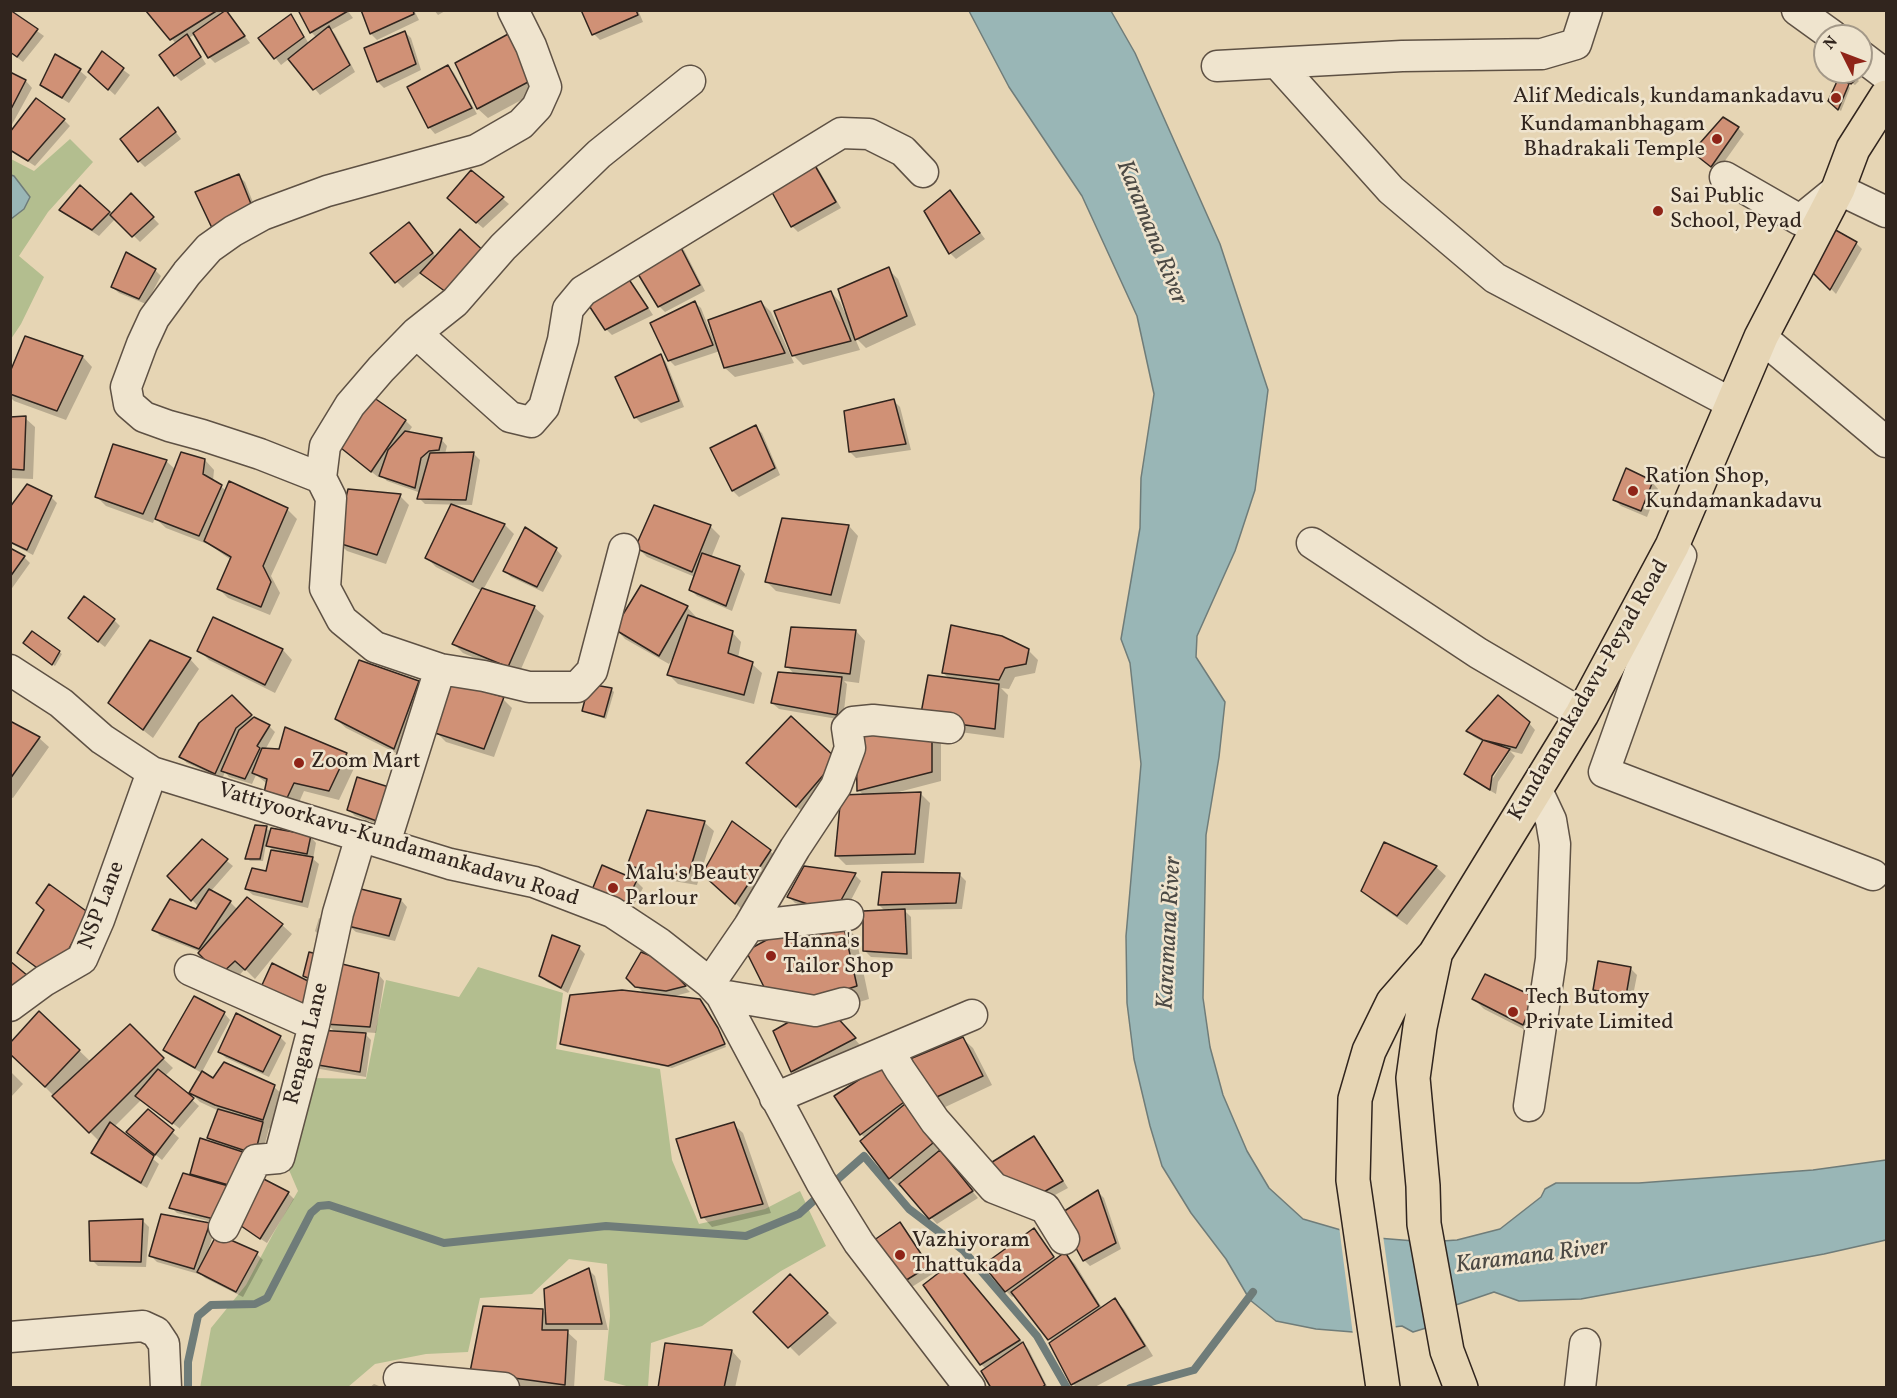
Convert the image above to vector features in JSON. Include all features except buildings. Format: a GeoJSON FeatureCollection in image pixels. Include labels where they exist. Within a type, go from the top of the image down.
{"type":"FeatureCollection","features":[{"type":"Feature","properties":{"kind":"main road","name":"Kundamankadavu-Peyad Road"},"geometry":{"type":"LineString","coordinates":[[1383,1388],[1353,1180],[1355,1100],[1369,1051],[1393,1002],[1435,954],[1582,714],[1672,546],[1761,337],[1838,189],[1853,149],[1887,97]]}},
{"type":"Feature","properties":{"kind":"main road","name":"Kundamankadavu-Peyad Road"},"geometry":{"type":"LineString","coordinates":[[1435,954],[1420,1027],[1413,1078],[1424,1186],[1424,1224],[1447,1351],[1461,1388]]}},
{"type":"Feature","properties":{"kind":"street"},"geometry":{"type":"LineString","coordinates":[[321,478],[260,454],[144,417],[129,404],[126,387],[141,344],[154,318],[186,273],[209,248],[233,231],[262,215],[327,192],[476,150],[521,124],[537,107],[546,87],[531,46],[513,10]]}},
{"type":"Feature","properties":{"kind":"street"},"geometry":{"type":"LineString","coordinates":[[1217,66],[1402,56],[1542,54],[1576,44],[1587,10]]}},
{"type":"Feature","properties":{"kind":"street"},"geometry":{"type":"LineString","coordinates":[[1797,10],[1816,24]]}},
{"type":"Feature","properties":{"kind":"street"},"geometry":{"type":"LineString","coordinates":[[1277,63],[1391,190],[1496,278],[1733,404]]}},
{"type":"Feature","properties":{"kind":"street"},"geometry":{"type":"LineString","coordinates":[[1873,65],[1887,75]]}},
{"type":"Feature","properties":{"kind":"street"},"geometry":{"type":"LineString","coordinates":[[624,549],[592,671],[577,687],[529,687],[484,676],[440,669],[375,647],[342,620],[325,588],[331,498],[321,478],[325,446],[350,405],[416,333],[455,302],[502,248],[599,154],[690,81]]}},
{"type":"Feature","properties":{"kind":"street"},"geometry":{"type":"LineString","coordinates":[[416,333],[510,417],[531,422],[544,407],[563,340],[568,309],[583,291],[842,133],[869,134],[903,151],[923,172]]}},
{"type":"Feature","properties":{"kind":"street"},"geometry":{"type":"LineString","coordinates":[[1725,177],[1800,220],[1838,189],[1887,212]]}},
{"type":"Feature","properties":{"kind":"street"},"geometry":{"type":"LineString","coordinates":[[1761,337],[1887,442]]}},
{"type":"Feature","properties":{"kind":"street"},"geometry":{"type":"LineString","coordinates":[[1312,543],[1478,653],[1582,714]]}},
{"type":"Feature","properties":{"kind":"street"},"geometry":{"type":"LineString","coordinates":[[1672,546],[1681,556],[1604,772],[1873,875]]}},
{"type":"Feature","properties":{"kind":"street","name":"Rengan Lane"},"geometry":{"type":"LineString","coordinates":[[224,1227],[255,1160],[279,1158],[314,1025],[338,913],[373,840],[440,669]]}},
{"type":"Feature","properties":{"kind":"street","name":"Vattiyoorkavu-Kundamankadavu Road"},"geometry":{"type":"LineString","coordinates":[[10,670],[61,703],[102,739],[152,772],[450,864],[534,882],[612,912],[659,943],[716,989],[826,1191],[859,1243],[970,1388]]}},
{"type":"Feature","properties":{"kind":"street"},"geometry":{"type":"LineString","coordinates":[[844,1003],[815,1011],[716,989],[795,848],[836,786],[850,748],[847,728],[852,722],[873,720],[949,728]]}},
{"type":"Feature","properties":{"kind":"street","name":"NSP Lane"},"geometry":{"type":"LineString","coordinates":[[10,1006],[44,981],[82,959],[99,920],[152,772]]}},
{"type":"Feature","properties":{"kind":"street"},"geometry":{"type":"LineString","coordinates":[[1529,1106],[1551,959],[1555,844],[1551,820],[1536,788]]}},
{"type":"Feature","properties":{"kind":"street"},"geometry":{"type":"LineString","coordinates":[[750,926],[848,915]]}},
{"type":"Feature","properties":{"kind":"street"},"geometry":{"type":"LineString","coordinates":[[190,970],[314,1025]]}},
{"type":"Feature","properties":{"kind":"street"},"geometry":{"type":"LineString","coordinates":[[775,1098],[972,1015]]}},
{"type":"Feature","properties":{"kind":"street"},"geometry":{"type":"LineString","coordinates":[[889,1051],[935,1120],[994,1188],[1045,1208],[1064,1239]]}},
{"type":"Feature","properties":{"kind":"street"},"geometry":{"type":"LineString","coordinates":[[10,1337],[143,1326],[156,1332],[164,1344],[165,1388]]}},
{"type":"Feature","properties":{"kind":"street"},"geometry":{"type":"LineString","coordinates":[[1580,1388],[1585,1344]]}},
{"type":"Feature","properties":{"kind":"street"},"geometry":{"type":"LineString","coordinates":[[399,1378],[504,1388]]}},
{"type":"Feature","properties":{"kind":"green space"},"geometry":{"type":"Polygon","coordinates":[[[70,139],[93,162],[48,212],[19,256],[44,277],[11,339],[11,159],[34,171],[70,139]]]}},
{"type":"Feature","properties":{"kind":"green space"},"geometry":{"type":"Polygon","coordinates":[[[478,967],[563,993],[556,1049],[660,1069],[672,1160],[699,1224],[765,1209],[800,1191],[826,1246],[781,1271],[702,1326],[651,1343],[648,1387],[630,1387],[604,1380],[610,1316],[607,1264],[569,1259],[532,1294],[480,1298],[468,1352],[426,1354],[375,1364],[348,1387],[200,1388],[211,1328],[246,1285],[298,1191],[286,1163],[312,1078],[366,1079],[386,980],[459,997],[478,967]]]}},
{"type":"Feature","properties":{"kind":"water","name":"Karamana River"},"geometry":{"type":"Polygon","coordinates":[[[969,11],[1111,11],[1135,53],[1220,244],[1268,390],[1255,490],[1235,551],[1197,636],[1196,657],[1225,702],[1219,757],[1206,835],[1203,998],[1210,1047],[1223,1095],[1247,1151],[1269,1188],[1303,1219],[1365,1237],[1427,1242],[1457,1240],[1500,1229],[1541,1197],[1545,1189],[1556,1183],[1639,1183],[1813,1170],[1886,1160],[1886,1240],[1824,1254],[1581,1299],[1519,1301],[1494,1292],[1444,1309],[1426,1328],[1413,1332],[1402,1326],[1353,1332],[1316,1329],[1276,1321],[1250,1300],[1226,1259],[1191,1213],[1162,1166],[1134,1059],[1127,1003],[1126,936],[1141,764],[1130,663],[1121,639],[1140,528],[1141,478],[1154,394],[1137,316],[1082,196],[1009,87],[969,11]]]}},
{"type":"Feature","properties":{"kind":"water"},"geometry":{"type":"Polygon","coordinates":[[[11,175],[30,197],[24,209],[11,219],[11,175]]]}},
{"type":"Feature","properties":{"kind":"pier"},"geometry":{"type":"Polygon","coordinates":[[[1339,1226],[1366,1234],[1383,1235],[1396,1329],[1353,1335],[1339,1226]]]}},
{"type":"Feature","properties":{"kind":"waterway"},"geometry":{"type":"LineString","coordinates":[[830,1186],[864,1156],[909,1209],[963,1250],[1037,1336],[1067,1388]]}},
{"type":"Feature","properties":{"kind":"waterway"},"geometry":{"type":"LineString","coordinates":[[188,1388],[188,1362],[198,1316],[211,1305],[255,1304],[267,1298],[311,1213],[319,1206],[329,1205],[444,1243],[606,1226],[746,1236],[799,1214],[821,1194]]}},
{"type":"Feature","properties":{"kind":"waterway"},"geometry":{"type":"LineString","coordinates":[[1130,1388],[1194,1370],[1253,1292]]}},
{"type":"Feature","properties":{"kind":"place","name":"Alif Medicals, kundamankadavu"},"geometry":{"type":"Point","coordinates":[1836,98]}},
{"type":"Feature","properties":{"kind":"place","name":"Kundamanbhagam Bhadrakali Temple"},"geometry":{"type":"Point","coordinates":[1717,139]}},
{"type":"Feature","properties":{"kind":"place","name":"Sai Public School, Peyad"},"geometry":{"type":"Point","coordinates":[1658,211]}},
{"type":"Feature","properties":{"kind":"place","name":"Ration Shop, Kundamankadavu"},"geometry":{"type":"Point","coordinates":[1633,491]}},
{"type":"Feature","properties":{"kind":"place","name":"Zoom Mart"},"geometry":{"type":"Point","coordinates":[299,763]}},
{"type":"Feature","properties":{"kind":"place","name":"Malu's Beauty Parlour"},"geometry":{"type":"Point","coordinates":[613,888]}},
{"type":"Feature","properties":{"kind":"place","name":"Hanna's Tailor Shop"},"geometry":{"type":"Point","coordinates":[771,956]}},
{"type":"Feature","properties":{"kind":"place","name":"Tech Butomy Private Limited"},"geometry":{"type":"Point","coordinates":[1513,1012]}},
{"type":"Feature","properties":{"kind":"place","name":"Vazhiyoram Thattukada"},"geometry":{"type":"Point","coordinates":[900,1255]}}]}
